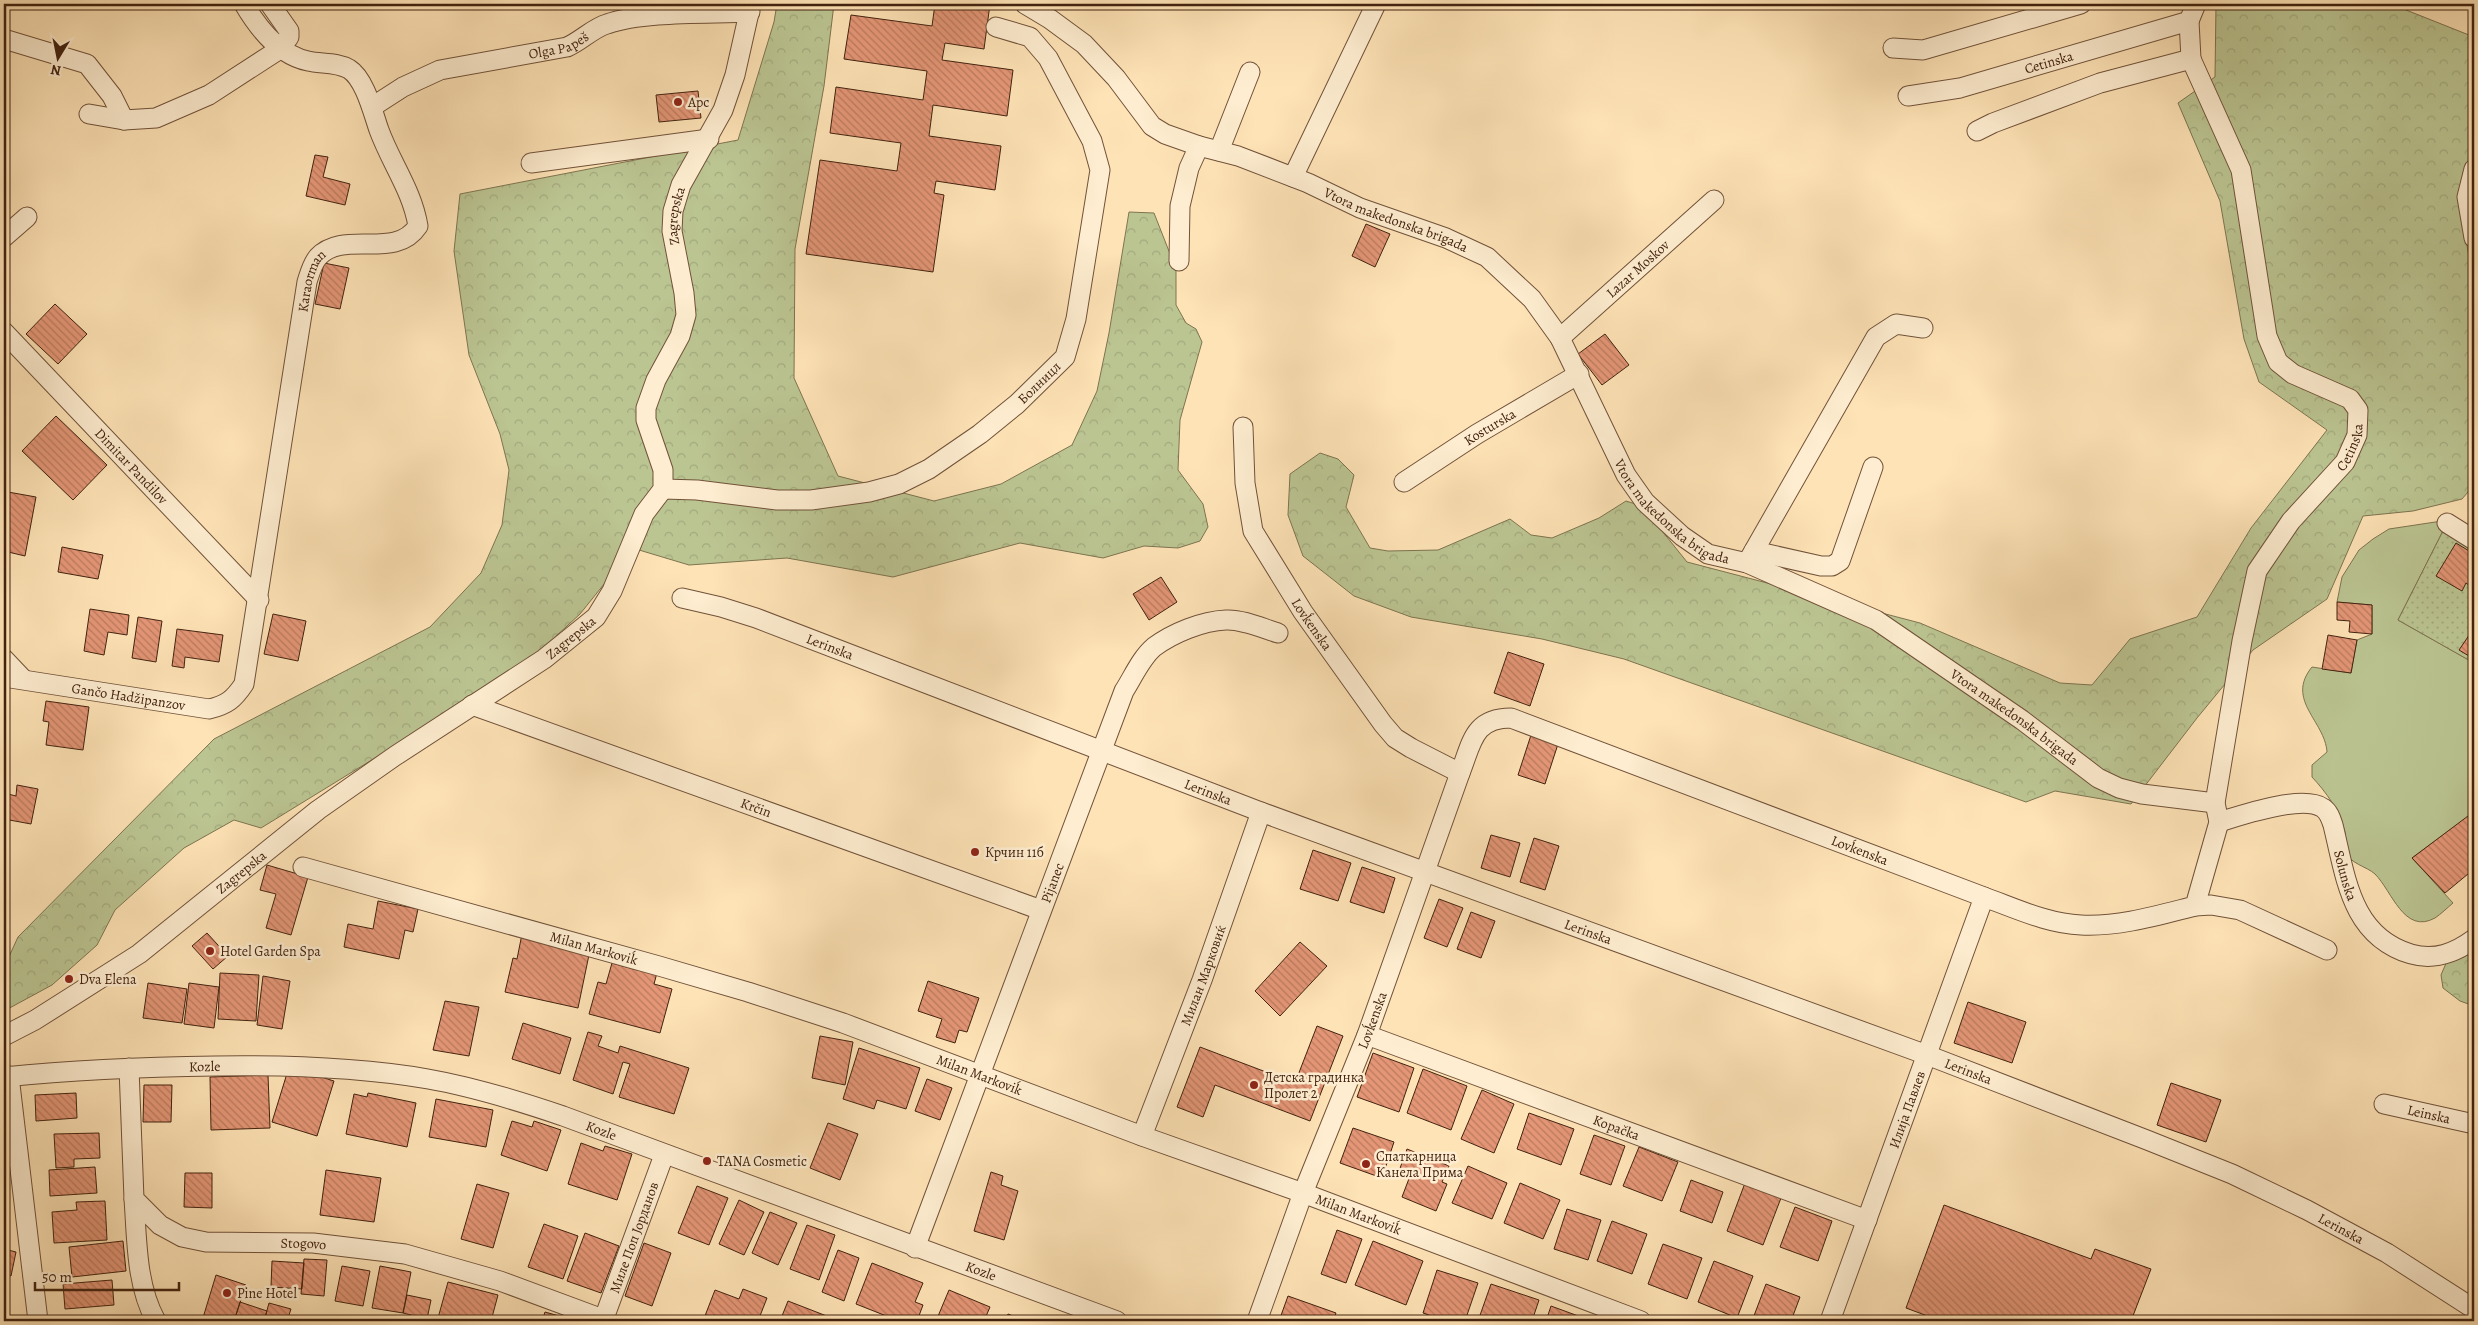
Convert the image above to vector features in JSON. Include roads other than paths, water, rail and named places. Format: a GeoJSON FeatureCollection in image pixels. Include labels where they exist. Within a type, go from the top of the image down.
{"type":"FeatureCollection","features":[{"type":"Feature","properties":{"kind":"street","name":"Karaorman"},"geometry":{"type":"LineString","coordinates":[[244,4],[280,49],[306,61],[341,65],[351,70],[372,107],[379,131],[413,201],[418,226],[413,234],[393,243],[330,248],[319,256],[313,264],[306,292],[259,600],[244,684]]}},
{"type":"Feature","properties":{"kind":"street"},"geometry":{"type":"LineString","coordinates":[[89,114],[124,120],[156,118],[209,95],[280,49],[289,37],[289,31],[270,4]]}},
{"type":"Feature","properties":{"kind":"street","name":"Vtora makedonska brigada"},"geometry":{"type":"LineString","coordinates":[[1025,4],[1050,19],[1084,44],[1116,78],[1152,126],[1165,134],[1293,177],[1360,208],[1446,238],[1487,258],[1532,300],[1560,338],[1626,475],[1645,502],[1682,536],[1708,554],[1750,557],[1876,620],[2022,720],[2098,778],[2119,788],[2142,794],[2215,804]]}},
{"type":"Feature","properties":{"kind":"street"},"geometry":{"type":"LineString","coordinates":[[1293,177],[1376,4]]}},
{"type":"Feature","properties":{"kind":"street"},"geometry":{"type":"LineString","coordinates":[[1893,48],[1923,50],[2081,4]]}},
{"type":"Feature","properties":{"kind":"street","name":"Cetinska"},"geometry":{"type":"LineString","coordinates":[[2196,4],[2189,21],[2191,58],[2241,170],[2267,336],[2278,362],[2293,374],[2350,399],[2358,410],[2357,435],[2344,462],[2291,521],[2257,571],[2242,641],[2215,804]]}},
{"type":"Feature","properties":{"kind":"street","name":"Olga Papeš"},"geometry":{"type":"LineString","coordinates":[[372,107],[402,87],[440,70],[567,47],[581,41],[605,24],[630,18],[750,8]]}},
{"type":"Feature","properties":{"kind":"street","name":"Zagrepska"},"geometry":{"type":"LineString","coordinates":[[4,1036],[35,1020],[139,954],[318,810],[472,705],[544,659],[596,617],[612,591],[644,514],[663,489],[664,470],[646,420],[648,397],[680,336],[686,314],[684,292],[672,231],[673,212],[681,185],[724,110],[750,8]]}},
{"type":"Feature","properties":{"kind":"street","name":"Cetinska"},"geometry":{"type":"LineString","coordinates":[[1908,96],[1960,88],[2189,21]]}},
{"type":"Feature","properties":{"kind":"street","name":"Болницл"},"geometry":{"type":"LineString","coordinates":[[663,489],[697,490],[778,500],[802,500],[869,492],[899,484],[929,469],[980,434],[1017,404],[1065,357],[1076,319],[1100,170],[1092,140],[1048,58],[1030,37],[996,26]]}},
{"type":"Feature","properties":{"kind":"street"},"geometry":{"type":"LineString","coordinates":[[4,39],[87,64],[112,96],[124,120]]}},
{"type":"Feature","properties":{"kind":"street"},"geometry":{"type":"LineString","coordinates":[[1977,131],[1993,123],[2100,83],[2191,58]]}},
{"type":"Feature","properties":{"kind":"street"},"geometry":{"type":"LineString","coordinates":[[1219,151],[1250,72]]}},
{"type":"Feature","properties":{"kind":"street"},"geometry":{"type":"LineString","coordinates":[[532,163],[709,139]]}},
{"type":"Feature","properties":{"kind":"street"},"geometry":{"type":"LineString","coordinates":[[1180,261],[1180,206],[1189,168],[1199,146]]}},
{"type":"Feature","properties":{"kind":"street"},"geometry":{"type":"LineString","coordinates":[[2474,169],[2467,197],[2474,238]]}},
{"type":"Feature","properties":{"kind":"street","name":"Lazar Moskov"},"geometry":{"type":"LineString","coordinates":[[1560,338],[1714,200]]}},
{"type":"Feature","properties":{"kind":"street"},"geometry":{"type":"LineString","coordinates":[[4,237],[27,217]]}},
{"type":"Feature","properties":{"kind":"street"},"geometry":{"type":"LineString","coordinates":[[1873,467],[1840,561],[1832,566],[1821,566],[1750,557],[1876,338],[1896,324],[1923,328]]}},
{"type":"Feature","properties":{"kind":"street","name":"Dimitar Pandilov"},"geometry":{"type":"LineString","coordinates":[[4,332],[259,600]]}},
{"type":"Feature","properties":{"kind":"street","name":"Kosturska"},"geometry":{"type":"LineString","coordinates":[[1404,482],[1477,434],[1579,374]]}},
{"type":"Feature","properties":{"kind":"street","name":"Lovḱenska"},"geometry":{"type":"LineString","coordinates":[[1243,427],[1245,483],[1253,531],[1281,579],[1383,724],[1403,743],[1460,773]]}},
{"type":"Feature","properties":{"kind":"street"},"geometry":{"type":"LineString","coordinates":[[2447,523],[2474,540]]}},
{"type":"Feature","properties":{"kind":"street","name":"Lerinska"},"geometry":{"type":"LineString","coordinates":[[682,598],[756,618],[1261,812],[1926,1055],[2240,1178],[2307,1210],[2387,1253],[2474,1309]]}},
{"type":"Feature","properties":{"kind":"street","name":"Pijanec"},"geometry":{"type":"LineString","coordinates":[[915,1248],[1124,692],[1140,664],[1154,648],[1186,630],[1227,620],[1278,633]]}},
{"type":"Feature","properties":{"kind":"street"},"geometry":{"type":"LineString","coordinates":[[4,660],[22,679]]}},
{"type":"Feature","properties":{"kind":"street","name":"Gančo Hadžipanzov"},"geometry":{"type":"LineString","coordinates":[[4,677],[209,709],[224,706],[235,698],[244,684]]}},
{"type":"Feature","properties":{"kind":"street","name":"Krčin"},"geometry":{"type":"LineString","coordinates":[[472,705],[1041,910]]}},
{"type":"Feature","properties":{"kind":"street","name":"Lovḱenska"},"geometry":{"type":"LineString","coordinates":[[1257,1321],[1303,1193],[1367,1035],[1460,773],[1475,736],[1485,722],[1497,718],[1511,718],[2035,915],[2080,925],[2098,925],[2211,906]]}},
{"type":"Feature","properties":{"kind":"street","name":"Solunska"},"geometry":{"type":"LineString","coordinates":[[2219,822],[2248,813],[2298,803],[2315,804],[2324,808],[2330,816],[2333,825],[2350,895],[2375,936],[2393,949],[2419,956],[2439,957],[2460,949],[2474,938]]}},
{"type":"Feature","properties":{"kind":"street"},"geometry":{"type":"LineString","coordinates":[[2215,804],[2219,822],[2211,906],[2240,910],[2327,950]]}},
{"type":"Feature","properties":{"kind":"street","name":"Милан Марковиќ"},"geometry":{"type":"LineString","coordinates":[[1142,1136],[1202,980],[1261,812]]}},
{"type":"Feature","properties":{"kind":"street","name":"Milan Markoviḱ"},"geometry":{"type":"LineString","coordinates":[[303,867],[748,992],[843,1023],[1142,1136],[1303,1193],[1641,1321]]}},
{"type":"Feature","properties":{"kind":"street","name":"Илија Павлев"},"geometry":{"type":"LineString","coordinates":[[1830,1321],[1984,897]]}},
{"type":"Feature","properties":{"kind":"street","name":"Kopačka"},"geometry":{"type":"LineString","coordinates":[[1367,1035],[1867,1220]]}},
{"type":"Feature","properties":{"kind":"street","name":"Kozle"},"geometry":{"type":"LineString","coordinates":[[6,1077],[61,1071],[168,1066],[317,1067],[376,1071],[430,1079],[504,1096],[1117,1321]]}},
{"type":"Feature","properties":{"kind":"street"},"geometry":{"type":"LineString","coordinates":[[129,1068],[134,1199],[142,1281],[146,1298],[156,1321]]}},
{"type":"Feature","properties":{"kind":"street"},"geometry":{"type":"LineString","coordinates":[[6,1077],[38,1321]]}},
{"type":"Feature","properties":{"kind":"street","name":"Leinska"},"geometry":{"type":"LineString","coordinates":[[2384,1104],[2474,1124]]}},
{"type":"Feature","properties":{"kind":"street","name":"Миле Поп Јорданов"},"geometry":{"type":"LineString","coordinates":[[605,1321],[664,1155]]}},
{"type":"Feature","properties":{"kind":"street","name":"Stogovo"},"geometry":{"type":"LineString","coordinates":[[134,1199],[160,1225],[182,1237],[206,1242],[313,1242],[405,1254],[500,1281],[605,1321]]}},
{"type":"Feature","properties":{"kind":"place","name":"Арс"},"geometry":{"type":"Point","coordinates":[678,102]}},
{"type":"Feature","properties":{"kind":"place","name":"Крчин 11б"},"geometry":{"type":"Point","coordinates":[975,852]}},
{"type":"Feature","properties":{"kind":"place","name":"Hotel Garden Spa"},"geometry":{"type":"Point","coordinates":[210,951]}},
{"type":"Feature","properties":{"kind":"place","name":"Dva Elena"},"geometry":{"type":"Point","coordinates":[69,979]}},
{"type":"Feature","properties":{"kind":"place","name":"Детска градинка Пролет 2"},"geometry":{"type":"Point","coordinates":[1254,1085]}},
{"type":"Feature","properties":{"kind":"place","name":"TANA Cosmetic"},"geometry":{"type":"Point","coordinates":[707,1161]}},
{"type":"Feature","properties":{"kind":"place","name":"Спаткарница Канела Прима"},"geometry":{"type":"Point","coordinates":[1366,1164]}},
{"type":"Feature","properties":{"kind":"place","name":"Pine Hotel"},"geometry":{"type":"Point","coordinates":[227,1293]}}]}
